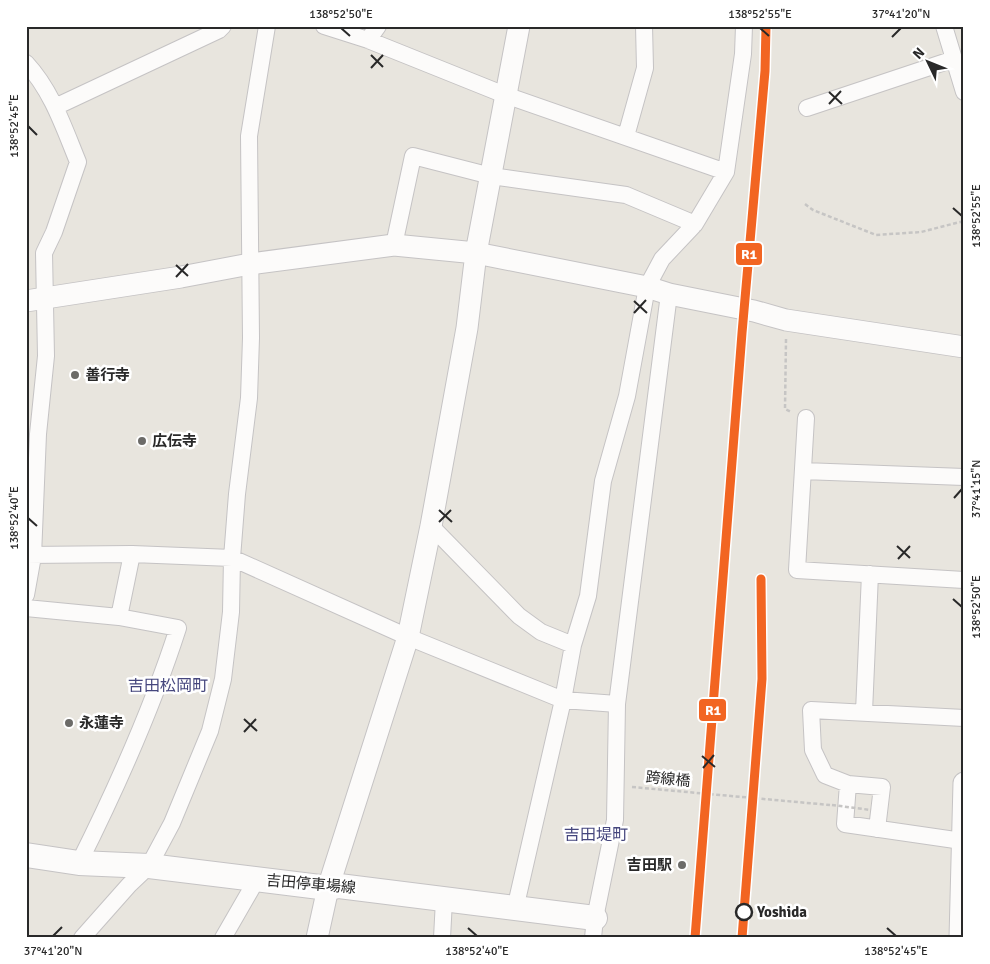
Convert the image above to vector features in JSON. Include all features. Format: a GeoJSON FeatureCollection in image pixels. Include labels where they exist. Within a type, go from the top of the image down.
{"type":"FeatureCollection","features":[{"type":"Feature","properties":{"kind":"main road","name":"吉田停車場線"},"geometry":{"type":"LineString","coordinates":[[26,854],[79,863],[148,866],[328,888],[338,886],[514,909],[594,928]]}},
{"type":"Feature","properties":{"kind":"street"},"geometry":{"type":"LineString","coordinates":[[55,107],[219,30],[223,26]]}},
{"type":"Feature","properties":{"kind":"street"},"geometry":{"type":"LineString","coordinates":[[82,938],[148,866],[172,823],[210,731],[223,678],[231,612],[232,558],[237,494],[249,398],[251,338],[249,136],[267,26]]}},
{"type":"Feature","properties":{"kind":"street"},"geometry":{"type":"LineString","coordinates":[[324,26],[368,40],[505,95],[726,172]]}},
{"type":"Feature","properties":{"kind":"street"},"geometry":{"type":"LineString","coordinates":[[368,40],[378,26]]}},
{"type":"Feature","properties":{"kind":"street"},"geometry":{"type":"LineString","coordinates":[[317,938],[328,888],[408,637],[467,328],[476,253],[519,26]]}},
{"type":"Feature","properties":{"kind":"street"},"geometry":{"type":"LineString","coordinates":[[626,136],[645,68],[644,26]]}},
{"type":"Feature","properties":{"kind":"street"},"geometry":{"type":"LineString","coordinates":[[514,909],[563,700],[573,645],[588,596],[603,481],[628,396],[647,287],[662,259],[695,224],[726,172],[743,54],[744,26]]}},
{"type":"Feature","properties":{"kind":"street"},"geometry":{"type":"LineString","coordinates":[[944,26],[964,92]]}},
{"type":"Feature","properties":{"kind":"street"},"geometry":{"type":"LineString","coordinates":[[808,108],[954,59]]}},
{"type":"Feature","properties":{"kind":"street"},"geometry":{"type":"LineString","coordinates":[[26,63],[39,76],[55,107],[78,162],[54,232],[44,253],[36,300],[46,356],[32,434],[30,555],[26,595]]}},
{"type":"Feature","properties":{"kind":"street"},"geometry":{"type":"LineString","coordinates":[[394,245],[413,156],[491,176],[626,195],[695,224]]}},
{"type":"Feature","properties":{"kind":"street"},"geometry":{"type":"LineString","coordinates":[[36,300],[250,264],[394,245],[476,253],[647,287],[669,294],[754,311],[786,320],[964,348]]}},
{"type":"Feature","properties":{"kind":"street"},"geometry":{"type":"LineString","coordinates":[[594,928],[615,820],[617,704],[669,294]]}},
{"type":"Feature","properties":{"kind":"street"},"geometry":{"type":"LineString","coordinates":[[806,418],[797,570],[964,580]]}},
{"type":"Feature","properties":{"kind":"street"},"geometry":{"type":"LineString","coordinates":[[803,470],[964,477]]}},
{"type":"Feature","properties":{"kind":"street"},"geometry":{"type":"LineString","coordinates":[[430,526],[518,616],[541,632],[573,645]]}},
{"type":"Feature","properties":{"kind":"street"},"geometry":{"type":"LineString","coordinates":[[119,617],[132,554]]}},
{"type":"Feature","properties":{"kind":"street"},"geometry":{"type":"LineString","coordinates":[[30,555],[132,554],[232,558],[408,637],[563,700],[617,704]]}},
{"type":"Feature","properties":{"kind":"street"},"geometry":{"type":"LineString","coordinates":[[864,712],[870,574]]}},
{"type":"Feature","properties":{"kind":"street"},"geometry":{"type":"LineString","coordinates":[[26,608],[119,617],[178,628],[165,668],[111,797],[79,863]]}},
{"type":"Feature","properties":{"kind":"street"},"geometry":{"type":"LineString","coordinates":[[877,829],[882,787],[848,784],[825,775],[813,750],[811,710],[964,718]]}},
{"type":"Feature","properties":{"kind":"street"},"geometry":{"type":"LineString","coordinates":[[960,938],[964,783]]}},
{"type":"Feature","properties":{"kind":"street"},"geometry":{"type":"LineString","coordinates":[[848,784],[845,824],[963,841]]}},
{"type":"Feature","properties":{"kind":"street"},"geometry":{"type":"LineString","coordinates":[[223,938],[257,879]]}},
{"type":"Feature","properties":{"kind":"street"},"geometry":{"type":"LineString","coordinates":[[442,938],[444,900]]}},
{"type":"Feature","properties":{"kind":"path"},"geometry":{"type":"LineString","coordinates":[[805,204],[813,210],[876,235],[921,232],[964,221]]}},
{"type":"Feature","properties":{"kind":"path"},"geometry":{"type":"LineString","coordinates":[[786,320],[785,409],[806,418]]}},
{"type":"Feature","properties":{"kind":"path","name":"跨線橋"},"geometry":{"type":"LineString","coordinates":[[632,787],[871,810]]}},
{"type":"Feature","properties":{"kind":"transit line","name":"R1"},"geometry":{"type":"LineString","coordinates":[[695,938],[742,333],[765,71],[766,26]]}},
{"type":"Feature","properties":{"kind":"transit line","name":"R1"},"geometry":{"type":"LineString","coordinates":[[742,938],[762,679],[761,579]]}},
{"type":"Feature","properties":{"kind":"place","name":"善行寺"},"geometry":{"type":"Point","coordinates":[75,375]}},
{"type":"Feature","properties":{"kind":"place","name":"広伝寺"},"geometry":{"type":"Point","coordinates":[142,441]}},
{"type":"Feature","properties":{"kind":"place","name":"永蓮寺"},"geometry":{"type":"Point","coordinates":[69,723]}},
{"type":"Feature","properties":{"kind":"place","name":"吉田駅"},"geometry":{"type":"Point","coordinates":[682,865]}},
{"type":"Feature","properties":{"kind":"place","name":"Yoshida"},"geometry":{"type":"Point","coordinates":[744,912]}},
{"type":"Feature","properties":{"kind":"district","name":"吉田松岡町"},"geometry":{"type":"Point","coordinates":[168,685]}},
{"type":"Feature","properties":{"kind":"district","name":"吉田堤町"},"geometry":{"type":"Point","coordinates":[596,834]}}]}
